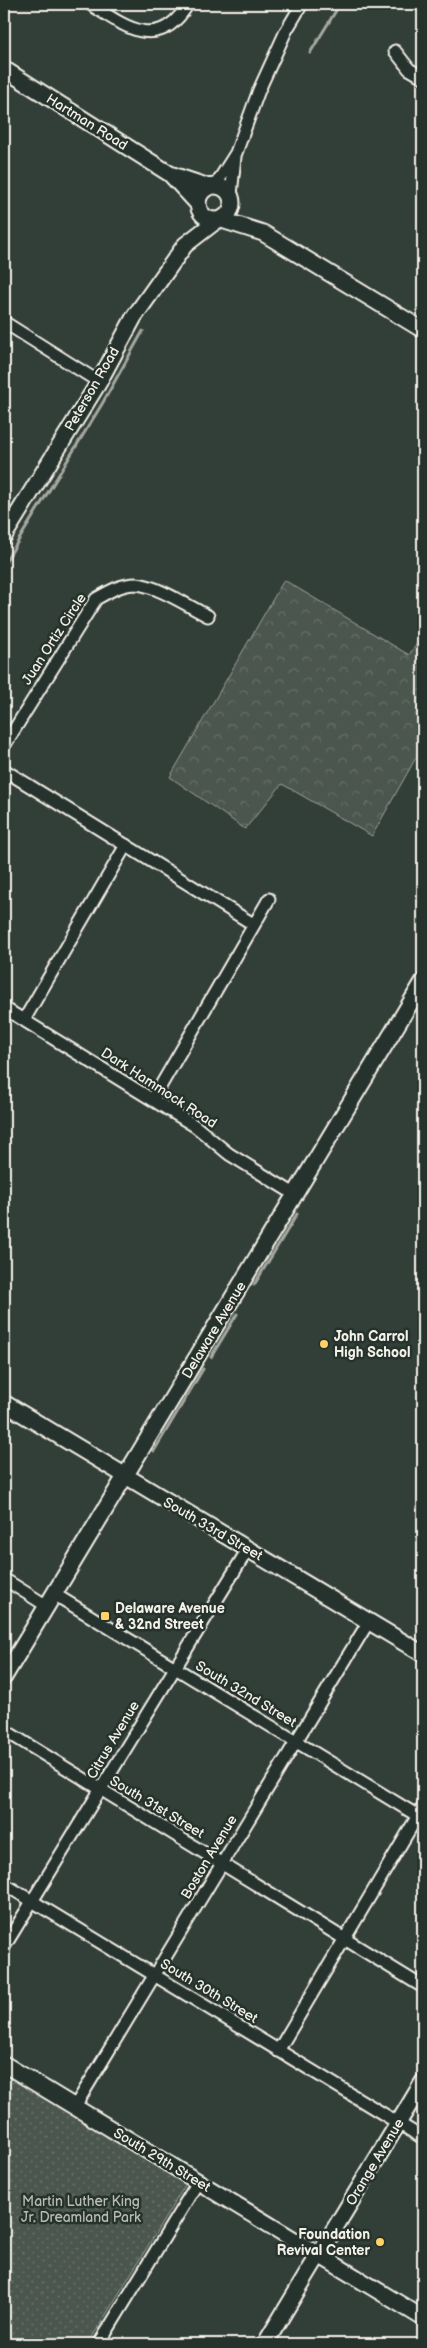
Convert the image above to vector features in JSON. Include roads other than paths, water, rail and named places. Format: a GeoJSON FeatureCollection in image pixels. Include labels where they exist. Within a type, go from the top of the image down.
{"type":"FeatureCollection","features":[{"type":"Feature","properties":{"kind":"street"},"geometry":{"type":"LineString","coordinates":[[90,4],[127,28],[149,32],[158,30],[179,18],[188,4]]}},
{"type":"Feature","properties":{"kind":"street"},"geometry":{"type":"LineString","coordinates":[[219,220],[229,214],[236,153],[259,90],[286,31],[302,4]]}},
{"type":"Feature","properties":{"kind":"street"},"geometry":{"type":"LineString","coordinates":[[395,50],[409,69],[423,77]]}},
{"type":"Feature","properties":{"kind":"street","name":"Hartman Road"},"geometry":{"type":"LineString","coordinates":[[4,69],[170,174],[212,186]]}},
{"type":"Feature","properties":{"kind":"street"},"geometry":{"type":"LineString","coordinates":[[236,153],[212,186],[201,194],[198,207],[205,218],[219,220],[263,233],[423,330]]}},
{"type":"Feature","properties":{"kind":"street","name":"Hartman Road"},"geometry":{"type":"LineString","coordinates":[[170,174],[198,207]]}},
{"type":"Feature","properties":{"kind":"street"},"geometry":{"type":"LineString","coordinates":[[212,186],[224,189],[263,233]]}},
{"type":"Feature","properties":{"kind":"street","name":"Peterson Road"},"geometry":{"type":"LineString","coordinates":[[4,536],[98,382],[134,316],[185,245],[198,207]]}},
{"type":"Feature","properties":{"kind":"street","name":"Peterson Road"},"geometry":{"type":"LineString","coordinates":[[185,245],[219,220]]}},
{"type":"Feature","properties":{"kind":"street"},"geometry":{"type":"LineString","coordinates":[[4,322],[98,382]]}},
{"type":"Feature","properties":{"kind":"street","name":"Juan Ortiz Circle"},"geometry":{"type":"LineString","coordinates":[[4,746],[96,599],[113,589],[136,584],[164,593],[208,616]]}},
{"type":"Feature","properties":{"kind":"street"},"geometry":{"type":"LineString","coordinates":[[4,770],[253,924]]}},
{"type":"Feature","properties":{"kind":"street"},"geometry":{"type":"LineString","coordinates":[[24,1020],[126,845]]}},
{"type":"Feature","properties":{"kind":"street"},"geometry":{"type":"LineString","coordinates":[[153,1099],[269,899]]}},
{"type":"Feature","properties":{"kind":"street","name":"Delaware Avenue"},"geometry":{"type":"LineString","coordinates":[[4,1677],[423,982]]}},
{"type":"Feature","properties":{"kind":"street","name":"Dark Hammock Road"},"geometry":{"type":"LineString","coordinates":[[4,1008],[153,1099],[195,1126],[229,1154],[296,1195]]}},
{"type":"Feature","properties":{"kind":"street","name":"South 33rd Street"},"geometry":{"type":"LineString","coordinates":[[4,1403],[423,1654]]}},
{"type":"Feature","properties":{"kind":"street","name":"Citrus Avenue"},"geometry":{"type":"LineString","coordinates":[[4,1947],[173,1668],[248,1549]]}},
{"type":"Feature","properties":{"kind":"street","name":"South 32nd Street"},"geometry":{"type":"LineString","coordinates":[[4,1579],[51,1600],[173,1668],[296,1742],[422,1814]]}},
{"type":"Feature","properties":{"kind":"street","name":"Boston Avenue"},"geometry":{"type":"LineString","coordinates":[[74,2108],[369,1621]]}},
{"type":"Feature","properties":{"kind":"street","name":"South 31st Street"},"geometry":{"type":"LineString","coordinates":[[4,1730],[423,1986]]}},
{"type":"Feature","properties":{"kind":"street"},"geometry":{"type":"LineString","coordinates":[[278,2050],[422,1814]]}},
{"type":"Feature","properties":{"kind":"street","name":"South 30th Street"},"geometry":{"type":"LineString","coordinates":[[4,1884],[423,2138]]}},
{"type":"Feature","properties":{"kind":"street","name":"South 29th Street"},"geometry":{"type":"LineString","coordinates":[[4,2064],[423,2318]]}},
{"type":"Feature","properties":{"kind":"street","name":"Orange Avenue"},"geometry":{"type":"LineString","coordinates":[[265,2344],[423,2082]]}},
{"type":"Feature","properties":{"kind":"street"},"geometry":{"type":"LineString","coordinates":[[98,2344],[198,2182]]}},
{"type":"Feature","properties":{"kind":"waterway"},"geometry":{"type":"LineString","coordinates":[[310,53],[340,4]]}},
{"type":"Feature","properties":{"kind":"waterway"},"geometry":{"type":"LineString","coordinates":[[4,564],[102,404],[143,331]]}},
{"type":"Feature","properties":{"kind":"waterway"},"geometry":{"type":"LineString","coordinates":[[254,1285],[297,1214]]}},
{"type":"Feature","properties":{"kind":"waterway"},"geometry":{"type":"LineString","coordinates":[[211,1357],[237,1314]]}},
{"type":"Feature","properties":{"kind":"waterway"},"geometry":{"type":"LineString","coordinates":[[154,1451],[203,1369]]}},
{"type":"Feature","properties":{"kind":"place","name":"John Carrol High School"},"geometry":{"type":"Point","coordinates":[324,1344]}},
{"type":"Feature","properties":{"kind":"place","name":"Delaware Avenue & 32nd Street"},"geometry":{"type":"Point","coordinates":[105,1616]}},
{"type":"Feature","properties":{"kind":"place","name":"Foundation Revival Center"},"geometry":{"type":"Point","coordinates":[380,2242]}},
{"type":"Feature","properties":{"kind":"park label","name":"Martin Luther King Jr. Dreamland Park"},"geometry":{"type":"Point","coordinates":[81,2210]}}]}
